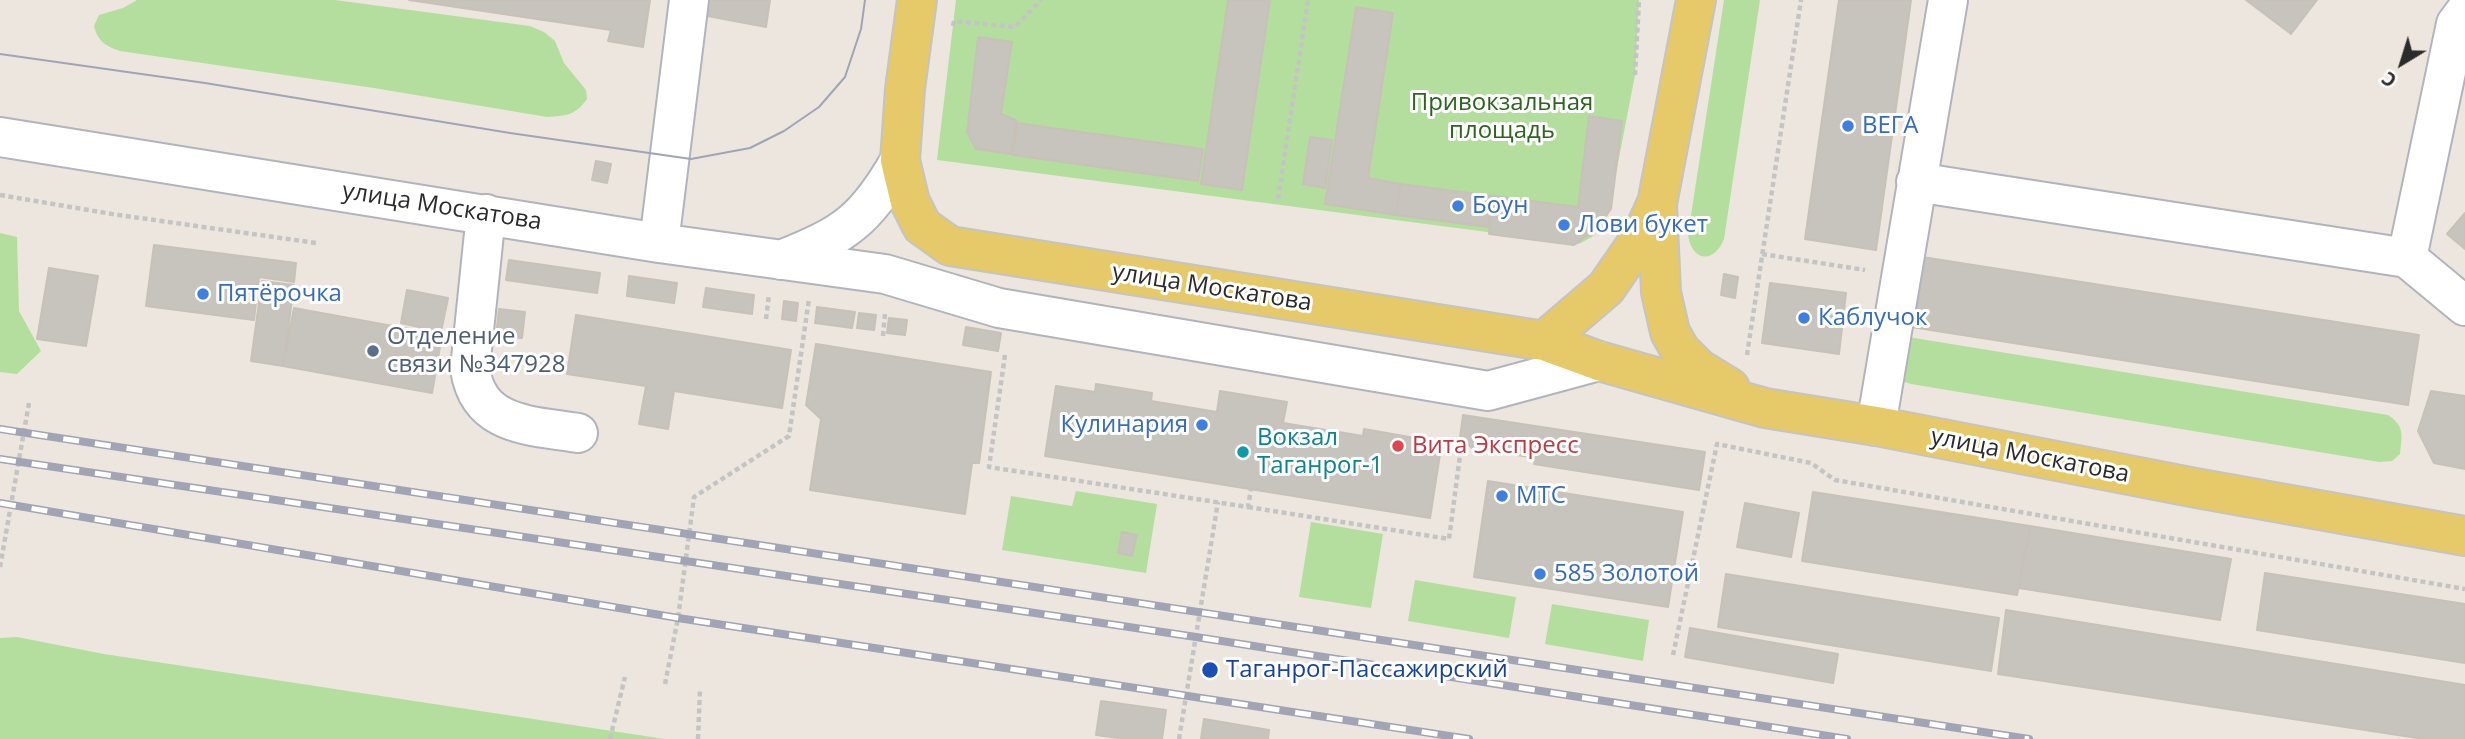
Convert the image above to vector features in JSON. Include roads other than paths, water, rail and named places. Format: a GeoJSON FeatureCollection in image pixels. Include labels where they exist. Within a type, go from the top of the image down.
{"type":"FeatureCollection","features":[{"type":"Feature","properties":{"kind":"main road"},"geometry":{"type":"LineString","coordinates":[[917,0],[905,89],[900,160],[910,202],[922,226],[950,246]]}},
{"type":"Feature","properties":{"kind":"main road"},"geometry":{"type":"LineString","coordinates":[[1696,0],[1657,204],[1661,292],[1670,331],[1680,350],[1699,369],[1766,408]]}},
{"type":"Feature","properties":{"kind":"main road"},"geometry":{"type":"LineString","coordinates":[[1544,341],[1606,288],[1642,236],[1657,204]]}},
{"type":"Feature","properties":{"kind":"main road","name":"улица Москатова"},"geometry":{"type":"LineString","coordinates":[[950,246],[1544,341],[1599,361],[1766,408],[1876,426],[2183,486],[2465,536]]}},
{"type":"Feature","properties":{"kind":"street"},"geometry":{"type":"LineString","coordinates":[[659,243],[689,0]]}},
{"type":"Feature","properties":{"kind":"street"},"geometry":{"type":"LineString","coordinates":[[1876,426],[1948,0]]}},
{"type":"Feature","properties":{"kind":"street"},"geometry":{"type":"LineString","coordinates":[[2407,258],[2462,23]]}},
{"type":"Feature","properties":{"kind":"street","name":"улица Москатова"},"geometry":{"type":"LineString","coordinates":[[0,137],[659,243],[776,275],[999,308],[1488,391],[1599,361]]}},
{"type":"Feature","properties":{"kind":"street"},"geometry":{"type":"LineString","coordinates":[[776,275],[854,223],[881,192],[900,160]]}},
{"type":"Feature","properties":{"kind":"street"},"geometry":{"type":"LineString","coordinates":[[1916,182],[2407,258],[2465,306]]}},
{"type":"Feature","properties":{"kind":"street"},"geometry":{"type":"LineString","coordinates":[[486,214],[470,369],[473,386],[480,400],[506,418],[520,424],[578,433]]}},
{"type":"Feature","properties":{"kind":"street"},"geometry":{"type":"LineString","coordinates":[[886,291],[950,246]]}},
{"type":"Feature","properties":{"kind":"street"},"geometry":{"type":"LineString","coordinates":[[1488,391],[1544,341]]}},
{"type":"Feature","properties":{"kind":"tram line"},"geometry":{"type":"LineString","coordinates":[[0,54],[205,83],[510,133],[691,159],[750,148],[784,131],[819,107],[845,77],[861,29],[865,0]]}},
{"type":"Feature","properties":{"kind":"railway"},"geometry":{"type":"LineString","coordinates":[[0,429],[2029,739]]}},
{"type":"Feature","properties":{"kind":"railway"},"geometry":{"type":"LineString","coordinates":[[0,459],[1196,637],[1847,739]]}},
{"type":"Feature","properties":{"kind":"railway"},"geometry":{"type":"LineString","coordinates":[[0,503],[678,618],[1469,739]]}},
{"type":"Feature","properties":{"kind":"place","name":"ВЕГА"},"geometry":{"type":"Point","coordinates":[1848,126]}},
{"type":"Feature","properties":{"kind":"place","name":"Боун"},"geometry":{"type":"Point","coordinates":[1458,206]}},
{"type":"Feature","properties":{"kind":"place","name":"Лови букет"},"geometry":{"type":"Point","coordinates":[1564,225]}},
{"type":"Feature","properties":{"kind":"place","name":"Пятёрочка"},"geometry":{"type":"Point","coordinates":[203,294]}},
{"type":"Feature","properties":{"kind":"place","name":"Каблучок"},"geometry":{"type":"Point","coordinates":[1804,318]}},
{"type":"Feature","properties":{"kind":"place","name":"Отделение связи №347928"},"geometry":{"type":"Point","coordinates":[373,351]}},
{"type":"Feature","properties":{"kind":"place","name":"Кулинария"},"geometry":{"type":"Point","coordinates":[1202,425]}},
{"type":"Feature","properties":{"kind":"place","name":"Вита Экспресс"},"geometry":{"type":"Point","coordinates":[1398,446]}},
{"type":"Feature","properties":{"kind":"place","name":"Вокзал Таганрог-1"},"geometry":{"type":"Point","coordinates":[1243,452]}},
{"type":"Feature","properties":{"kind":"place","name":"МТС"},"geometry":{"type":"Point","coordinates":[1502,496]}},
{"type":"Feature","properties":{"kind":"place","name":"585 Золотой"},"geometry":{"type":"Point","coordinates":[1540,574]}},
{"type":"Feature","properties":{"kind":"place","name":"Таганрог-Пассажирский"},"geometry":{"type":"Point","coordinates":[1210,670]}},
{"type":"Feature","properties":{"kind":"park label","name":"Привокзальная площадь"},"geometry":{"type":"Point","coordinates":[1502,117]}}]}
